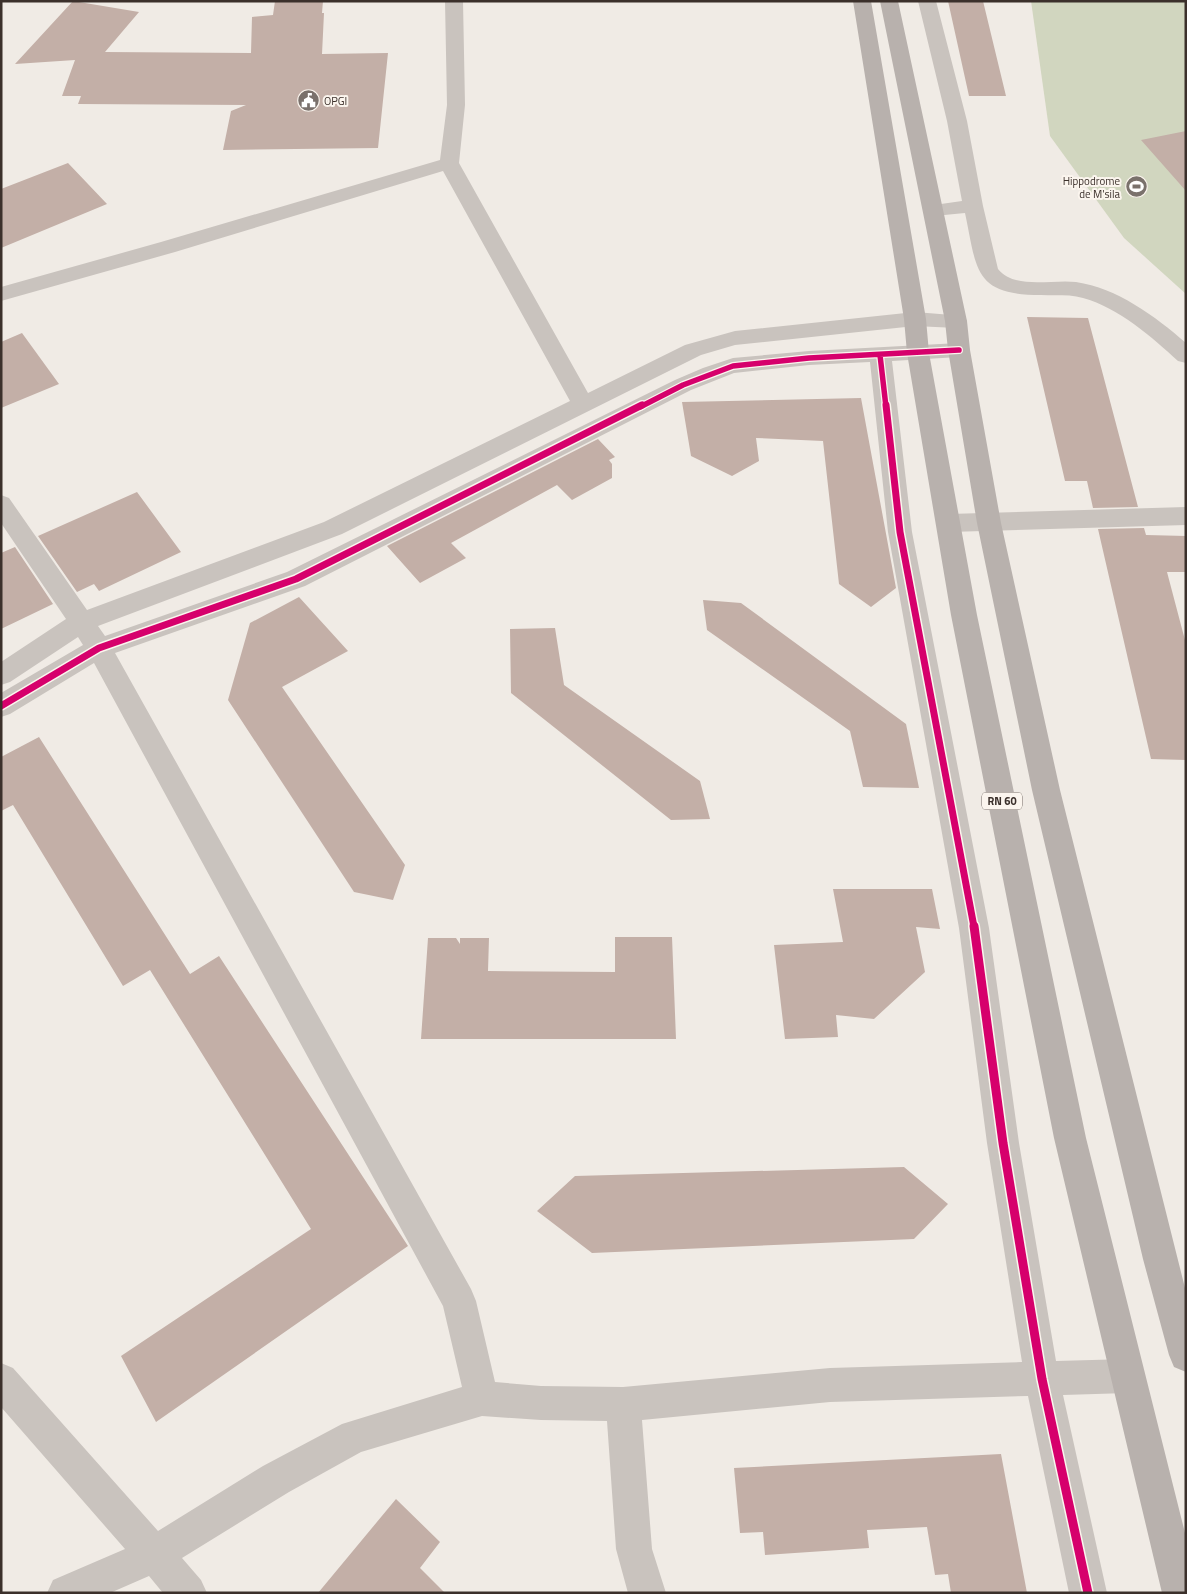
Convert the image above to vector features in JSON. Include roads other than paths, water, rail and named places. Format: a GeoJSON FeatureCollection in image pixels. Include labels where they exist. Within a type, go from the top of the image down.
{"type":"FeatureCollection","features":[{"type":"Feature","properties":{"kind":"main road","name":"RN 60"},"geometry":{"type":"LineString","coordinates":[[862,1],[915,319],[918,353],[964,615],[1070,1138],[1181,1593]]}},
{"type":"Feature","properties":{"kind":"main road"},"geometry":{"type":"LineString","coordinates":[[889,1],[934,210],[956,321],[959,350],[990,524],[1046,790],[1160,1259],[1186,1355]]}},
{"type":"Feature","properties":{"kind":"street"},"geometry":{"type":"LineString","coordinates":[[454,1],[456,105],[449,163],[582,403]]}},
{"type":"Feature","properties":{"kind":"street"},"geometry":{"type":"LineString","coordinates":[[927,1],[957,121],[973,206],[991,276],[1014,286],[1075,289],[1090,292],[1140,319],[1186,356]]}},
{"type":"Feature","properties":{"kind":"street"},"geometry":{"type":"LineString","coordinates":[[1,294],[168,247],[449,163]]}},
{"type":"Feature","properties":{"kind":"street"},"geometry":{"type":"LineString","coordinates":[[934,210],[973,206]]}},
{"type":"Feature","properties":{"kind":"street"},"geometry":{"type":"LineString","coordinates":[[1,675],[81,622],[333,528],[582,403],[693,350],[735,338],[915,319],[956,321]]}},
{"type":"Feature","properties":{"kind":"street"},"geometry":{"type":"LineString","coordinates":[[1,706],[99,648],[296,579],[683,384],[711,373],[733,366],[809,358],[959,350]]}},
{"type":"Feature","properties":{"kind":"street"},"geometry":{"type":"LineString","coordinates":[[880,355],[900,532],[974,928],[1002,1144],[1042,1379],[1088,1593]]}},
{"type":"Feature","properties":{"kind":"street"},"geometry":{"type":"LineString","coordinates":[[1,504],[99,648],[458,1301],[482,1399]]}},
{"type":"Feature","properties":{"kind":"street"},"geometry":{"type":"LineString","coordinates":[[949,523],[990,524],[1186,516]]}},
{"type":"Feature","properties":{"kind":"street"},"geometry":{"type":"LineString","coordinates":[[66,1593],[154,1555],[276,1478],[354,1436],[482,1399],[540,1403],[623,1404],[830,1385],[1128,1376]]}},
{"type":"Feature","properties":{"kind":"street"},"geometry":{"type":"LineString","coordinates":[[1,1380],[188,1593]]}},
{"type":"Feature","properties":{"kind":"street"},"geometry":{"type":"LineString","coordinates":[[623,1404],[634,1549],[647,1593]]}},
{"type":"Feature","properties":{"kind":"place","name":"OPGI"},"geometry":{"type":"Point","coordinates":[308,101]}},
{"type":"Feature","properties":{"kind":"place","name":"Hippodrome de M'sila"},"geometry":{"type":"Point","coordinates":[1136,187]}}]}
